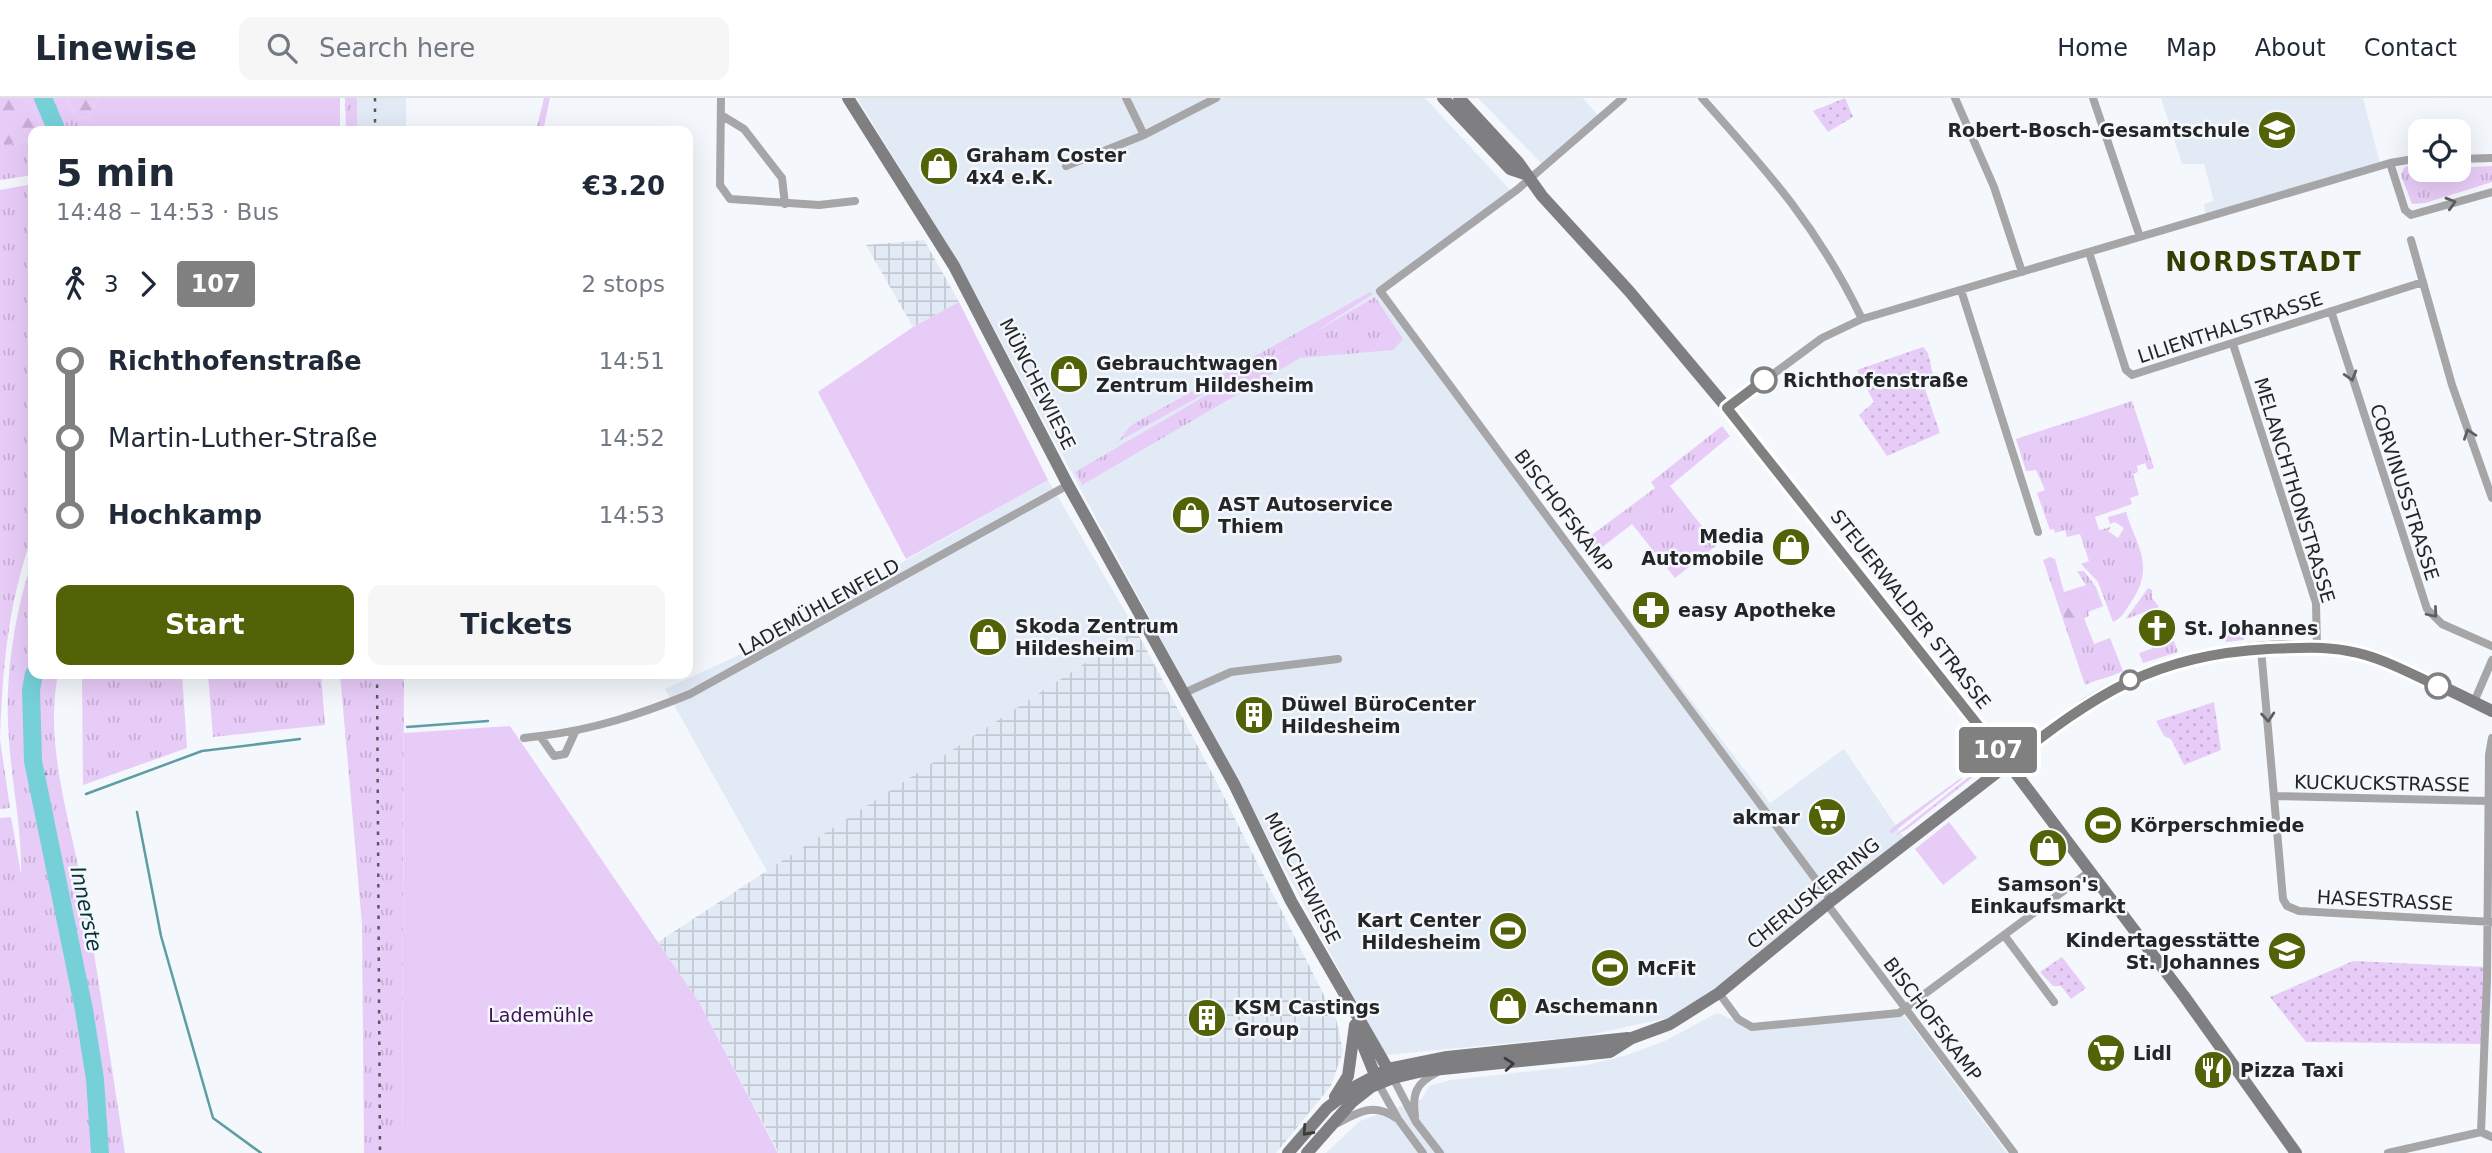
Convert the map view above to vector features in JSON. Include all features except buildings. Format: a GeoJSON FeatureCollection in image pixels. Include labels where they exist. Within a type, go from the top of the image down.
{"type":"FeatureCollection","features":[{"type":"Feature","properties":{"kind":"street"},"geometry":{"type":"LineString","coordinates":[[721,98],[720,185],[724,193],[739,202],[839,205],[855,201]]}},
{"type":"Feature","properties":{"kind":"street","name":"MÜNCHEWIESE"},"geometry":{"type":"LineString","coordinates":[[848,98],[954,266],[1068,485],[1184,693],[1349,1006],[1366,1028],[1390,1073]]}},
{"type":"Feature","properties":{"kind":"street"},"geometry":{"type":"LineString","coordinates":[[1126,98],[1144,135]]}},
{"type":"Feature","properties":{"kind":"street"},"geometry":{"type":"LineString","coordinates":[[1066,166],[1144,135],[1216,98]]}},
{"type":"Feature","properties":{"kind":"street","name":"STEUERWALDER STRASSE"},"geometry":{"type":"LineString","coordinates":[[1443,98],[1510,169],[1527,177]]}},
{"type":"Feature","properties":{"kind":"street","name":"STEUERWALDER STRASSE"},"geometry":{"type":"LineString","coordinates":[[1459,98],[1518,162],[1527,177],[1727,408],[2008,763],[2184,996],[2296,1153]]}},
{"type":"Feature","properties":{"kind":"street"},"geometry":{"type":"LineString","coordinates":[[1527,177],[1623,98]]}},
{"type":"Feature","properties":{"kind":"street"},"geometry":{"type":"LineString","coordinates":[[1702,98],[1781,186],[1809,223],[1862,319]]}},
{"type":"Feature","properties":{"kind":"street"},"geometry":{"type":"LineString","coordinates":[[1955,98],[1994,187],[2022,272]]}},
{"type":"Feature","properties":{"kind":"street"},"geometry":{"type":"LineString","coordinates":[[2093,98],[2140,237]]}},
{"type":"Feature","properties":{"kind":"street"},"geometry":{"type":"LineString","coordinates":[[721,116],[744,129],[782,178],[785,204]]}},
{"type":"Feature","properties":{"kind":"street"},"geometry":{"type":"LineString","coordinates":[[2471,159],[2492,158]]}},
{"type":"Feature","properties":{"kind":"street"},"geometry":{"type":"LineString","coordinates":[[1727,408],[1822,338],[1862,319],[2390,163],[2408,160]]}},
{"type":"Feature","properties":{"kind":"street"},"geometry":{"type":"LineString","coordinates":[[2390,163],[2405,210],[2411,215],[2492,192]]}},
{"type":"Feature","properties":{"kind":"street","name":"BISCHOFSKAMP"},"geometry":{"type":"LineString","coordinates":[[1527,177],[1380,291],[2014,1153]]}},
{"type":"Feature","properties":{"kind":"street"},"geometry":{"type":"LineString","coordinates":[[2410,240],[2452,385],[2492,498]]}},
{"type":"Feature","properties":{"kind":"street","name":"LILIENTHALSTRASSE"},"geometry":{"type":"LineString","coordinates":[[2088,252],[2129,374],[2138,374],[2423,282]]}},
{"type":"Feature","properties":{"kind":"street"},"geometry":{"type":"LineString","coordinates":[[1961,290],[2038,532]]}},
{"type":"Feature","properties":{"kind":"street","name":"CORVINUSSTRASSE"},"geometry":{"type":"LineString","coordinates":[[2330,311],[2427,609],[2442,624],[2492,646]]}},
{"type":"Feature","properties":{"kind":"street","name":"MELANCHTHONSTRASSE"},"geometry":{"type":"LineString","coordinates":[[2233,344],[2316,603],[2317,648]]}},
{"type":"Feature","properties":{"kind":"street","name":"LADEMÜHLENFELD"},"geometry":{"type":"LineString","coordinates":[[524,738],[575,732],[634,716],[731,674],[1068,485]]}},
{"type":"Feature","properties":{"kind":"street","name":"CHERUSKERRING"},"geometry":{"type":"LineString","coordinates":[[1390,1073],[1610,1052],[1632,1038],[1670,1024],[1719,993],[1829,902],[2084,705],[2136,677],[2184,660],[2261,649],[2317,648],[2364,654],[2492,711]]}},
{"type":"Feature","properties":{"kind":"street"},"geometry":{"type":"LineString","coordinates":[[2261,649],[2275,796]]}},
{"type":"Feature","properties":{"kind":"street"},"geometry":{"type":"LineString","coordinates":[[1184,693],[1231,672],[1338,659]]}},
{"type":"Feature","properties":{"kind":"street"},"geometry":{"type":"LineString","coordinates":[[2474,702],[2492,660]]}},
{"type":"Feature","properties":{"kind":"street"},"geometry":{"type":"LineString","coordinates":[[540,736],[554,756],[565,754],[575,732]]}},
{"type":"Feature","properties":{"kind":"street"},"geometry":{"type":"LineString","coordinates":[[2481,1132],[2489,921],[2488,801],[2492,738]]}},
{"type":"Feature","properties":{"kind":"street","name":"KUCKUCKSTRASSE"},"geometry":{"type":"LineString","coordinates":[[2275,796],[2488,801]]}},
{"type":"Feature","properties":{"kind":"street","name":"HASESTRASSE"},"geometry":{"type":"LineString","coordinates":[[2275,796],[2283,898],[2289,908],[2299,911],[2489,921]]}},
{"type":"Feature","properties":{"kind":"street"},"geometry":{"type":"LineString","coordinates":[[1719,993],[1738,1019],[1752,1027],[1895,1014],[2089,872]]}},
{"type":"Feature","properties":{"kind":"street"},"geometry":{"type":"LineString","coordinates":[[2004,935],[2054,1002]]}},
{"type":"Feature","properties":{"kind":"street","name":"MÜNCHEWIESE"},"geometry":{"type":"LineString","coordinates":[[1349,1006],[1377,1079]]}},
{"type":"Feature","properties":{"kind":"street","name":"MÜNCHEWIESE"},"geometry":{"type":"LineString","coordinates":[[1327,1108],[1348,1076],[1355,1025]]}},
{"type":"Feature","properties":{"kind":"street","name":"CHERUSKERRING"},"geometry":{"type":"LineString","coordinates":[[1377,1079],[1447,1057],[1632,1038]]}},
{"type":"Feature","properties":{"kind":"street"},"geometry":{"type":"LineString","coordinates":[[1416,1122],[1415,1091],[1422,1081],[1441,1070]]}},
{"type":"Feature","properties":{"kind":"street"},"geometry":{"type":"LineString","coordinates":[[1390,1073],[1416,1122],[1440,1153]]}},
{"type":"Feature","properties":{"kind":"street"},"geometry":{"type":"LineString","coordinates":[[1288,1153],[1327,1108],[1377,1079]]}},
{"type":"Feature","properties":{"kind":"street"},"geometry":{"type":"LineString","coordinates":[[1377,1079],[1398,1119],[1423,1153]]}},
{"type":"Feature","properties":{"kind":"street"},"geometry":{"type":"LineString","coordinates":[[1307,1153],[1326,1129],[1377,1079]]}},
{"type":"Feature","properties":{"kind":"street"},"geometry":{"type":"LineString","coordinates":[[1326,1129],[1370,1108],[1380,1108],[1398,1119]]}},
{"type":"Feature","properties":{"kind":"street"},"geometry":{"type":"LineString","coordinates":[[2388,1153],[2481,1132],[2492,1137]]}},
{"type":"Feature","properties":{"kind":"shaded area"},"geometry":{"type":"Polygon","coordinates":[[[357,98],[406,98],[406,126],[357,126],[357,98]]]}},
{"type":"Feature","properties":{"kind":"shaded area"},"geometry":{"type":"Polygon","coordinates":[[[857,98],[1425,98],[1512,192],[1381,295],[1770,803],[1844,749],[1907,842],[1730,982],[1671,1017],[1585,1036],[1385,1055],[960,265],[857,98]]]}},
{"type":"Feature","properties":{"kind":"shaded area"},"geometry":{"type":"Polygon","coordinates":[[[1478,98],[1583,98],[1600,118],[1543,165],[1478,98]]]}},
{"type":"Feature","properties":{"kind":"shaded area","name":"Robert-Bosch-Gesamtschule"},"geometry":{"type":"Polygon","coordinates":[[[2161,98],[2363,98],[2380,163],[2206,214],[2204,204],[2214,201],[2204,164],[2182,164],[2161,98]]]}},
{"type":"Feature","properties":{"kind":"shaded area"},"geometry":{"type":"Polygon","coordinates":[[[924,240],[959,302],[913,327],[866,245],[924,240]]]}},
{"type":"Feature","properties":{"kind":"shaded area"},"geometry":{"type":"Polygon","coordinates":[[[1048,480],[1136,630],[767,871],[665,689],[693,679],[693,676],[735,657],[1048,480]]]}},
{"type":"Feature","properties":{"kind":"shaded area"},"geometry":{"type":"Polygon","coordinates":[[[1136,630],[1214,777],[1336,1019],[1343,1051],[1331,1086],[1276,1153],[779,1153],[699,1002],[658,942],[1136,630]]]}},
{"type":"Feature","properties":{"kind":"shaded area"},"geometry":{"type":"Polygon","coordinates":[[[1715,1014],[1721,1014],[1743,1026],[1903,1014],[2007,1153],[1326,1153],[1360,1121],[1422,1099],[1429,1086],[1451,1080],[1587,1065],[1624,1056],[1665,1041],[1715,1014]]]}},
{"type":"Feature","properties":{"kind":"green space"},"geometry":{"type":"Polygon","coordinates":[[[0,98],[28,98],[40,123],[39,126],[28,126],[28,140],[6,145],[0,143],[0,98]]]}},
{"type":"Feature","properties":{"kind":"green space"},"geometry":{"type":"Polygon","coordinates":[[[28,98],[67,98],[77,119],[90,116],[95,126],[39,126],[40,123],[28,98]]]}},
{"type":"Feature","properties":{"kind":"green space"},"geometry":{"type":"Polygon","coordinates":[[[67,98],[98,98],[90,116],[77,119],[67,98]]]}},
{"type":"Feature","properties":{"kind":"green space"},"geometry":{"type":"Polygon","coordinates":[[[98,98],[340,98],[340,126],[95,126],[90,116],[98,98]]]}},
{"type":"Feature","properties":{"kind":"green space"},"geometry":{"type":"Polygon","coordinates":[[[345,98],[357,98],[357,126],[346,126],[345,98]]]}},
{"type":"Feature","properties":{"kind":"green space"},"geometry":{"type":"Polygon","coordinates":[[[544,98],[550,98],[544,126],[537,126],[544,98]]]}},
{"type":"Feature","properties":{"kind":"green space"},"geometry":{"type":"Polygon","coordinates":[[[1845,98],[1853,117],[1828,132],[1813,111],[1845,98]]]}},
{"type":"Feature","properties":{"kind":"green space"},"geometry":{"type":"Polygon","coordinates":[[[28,140],[28,176],[0,180],[0,143],[6,145],[28,140]]]}},
{"type":"Feature","properties":{"kind":"green space"},"geometry":{"type":"Polygon","coordinates":[[[2408,166],[2408,182],[2471,182],[2471,167],[2492,166],[2492,182],[2425,203],[2412,204],[2401,175],[2408,166]]]}},
{"type":"Feature","properties":{"kind":"green space"},"geometry":{"type":"Polygon","coordinates":[[[28,185],[28,549],[8,634],[0,738],[0,190],[28,185]]]}},
{"type":"Feature","properties":{"kind":"green space"},"geometry":{"type":"Polygon","coordinates":[[[1370,292],[1373,294],[1307,337],[1119,441],[1130,426],[1370,292]]]}},
{"type":"Feature","properties":{"kind":"green space"},"geometry":{"type":"Polygon","coordinates":[[[1375,297],[1403,339],[1393,350],[1300,358],[1082,485],[1075,472],[1375,297]]]}},
{"type":"Feature","properties":{"kind":"green space"},"geometry":{"type":"Polygon","coordinates":[[[959,302],[1048,480],[906,559],[818,392],[913,327],[959,302]]]}},
{"type":"Feature","properties":{"kind":"green space"},"geometry":{"type":"Polygon","coordinates":[[[1923,347],[1928,353],[1933,375],[1922,380],[1940,433],[1887,456],[1859,415],[1874,402],[1857,370],[1923,347]]]}},
{"type":"Feature","properties":{"kind":"green space"},"geometry":{"type":"Polygon","coordinates":[[[2132,401],[2154,468],[2148,470],[2145,463],[2137,466],[2138,472],[2133,474],[2139,495],[2130,498],[2132,504],[2095,517],[2099,530],[2111,527],[2108,531],[2118,538],[2124,528],[2115,522],[2110,524],[2108,517],[2126,512],[2142,556],[2142,577],[2138,589],[2123,614],[2113,622],[2098,582],[2081,564],[2089,561],[2080,534],[2067,537],[2065,530],[2055,533],[2054,529],[2050,530],[2037,493],[2045,490],[2036,470],[2026,471],[2016,439],[2132,401]]]}},
{"type":"Feature","properties":{"kind":"green space"},"geometry":{"type":"Polygon","coordinates":[[[1722,426],[1730,436],[1670,486],[1717,545],[1675,578],[1632,524],[1591,556],[1581,543],[1655,488],[1651,482],[1722,426]]]}},
{"type":"Feature","properties":{"kind":"green space"},"geometry":{"type":"Polygon","coordinates":[[[2050,557],[2055,559],[2064,592],[2086,585],[2077,571],[2084,571],[2096,587],[2103,606],[2088,612],[2089,616],[2084,618],[2094,644],[2110,638],[2123,671],[2085,685],[2043,560],[2050,557]]]}},
{"type":"Feature","properties":{"kind":"green space"},"geometry":{"type":"Polygon","coordinates":[[[28,573],[28,679],[57,679],[54,727],[56,755],[89,923],[125,1153],[0,1153],[0,818],[11,817],[21,874],[9,740],[8,695],[12,648],[28,573]]]}},
{"type":"Feature","properties":{"kind":"green space"},"geometry":{"type":"Polygon","coordinates":[[[2148,588],[2152,590],[2152,598],[2159,607],[2126,619],[2148,588]]]}},
{"type":"Feature","properties":{"kind":"green space"},"geometry":{"type":"Polygon","coordinates":[[[2079,591],[2084,620],[2077,637],[2071,637],[2057,596],[2079,591]]]}},
{"type":"Feature","properties":{"kind":"green space"},"geometry":{"type":"Polygon","coordinates":[[[2227,622],[2234,627],[2235,634],[2244,633],[2244,640],[2226,642],[2220,625],[2227,622]]]}},
{"type":"Feature","properties":{"kind":"green space"},"geometry":{"type":"Polygon","coordinates":[[[2289,624],[2290,636],[2270,638],[2269,631],[2280,630],[2280,625],[2289,624]]]}},
{"type":"Feature","properties":{"kind":"green space"},"geometry":{"type":"Polygon","coordinates":[[[2174,641],[2178,652],[2143,663],[2139,653],[2174,641]]]}},
{"type":"Feature","properties":{"kind":"green space"},"geometry":{"type":"Polygon","coordinates":[[[82,679],[182,679],[187,748],[83,785],[82,679]]]}},
{"type":"Feature","properties":{"kind":"green space"},"geometry":{"type":"Polygon","coordinates":[[[208,679],[321,679],[325,725],[213,737],[208,679]]]}},
{"type":"Feature","properties":{"kind":"green space"},"geometry":{"type":"Polygon","coordinates":[[[340,679],[404,679],[402,1153],[364,1153],[362,924],[340,679]]]}},
{"type":"Feature","properties":{"kind":"green space"},"geometry":{"type":"Polygon","coordinates":[[[2214,702],[2221,750],[2184,765],[2171,739],[2164,736],[2156,721],[2214,702]]]}},
{"type":"Feature","properties":{"kind":"green space","name":"Lademühle"},"geometry":{"type":"Polygon","coordinates":[[[510,726],[699,1002],[778,1153],[402,1153],[404,733],[510,726]]]}},
{"type":"Feature","properties":{"kind":"green space"},"geometry":{"type":"Polygon","coordinates":[[[0,739],[10,808],[0,809],[0,739]]]}},
{"type":"Feature","properties":{"kind":"green space"},"geometry":{"type":"Polygon","coordinates":[[[1975,772],[1978,773],[1907,829],[1894,836],[1975,772]]]}},
{"type":"Feature","properties":{"kind":"green space"},"geometry":{"type":"Polygon","coordinates":[[[1961,778],[1891,834],[1889,831],[1896,825],[1961,778]]]}},
{"type":"Feature","properties":{"kind":"green space"},"geometry":{"type":"Polygon","coordinates":[[[1949,822],[1977,858],[1943,885],[1915,849],[1949,822]]]}},
{"type":"Feature","properties":{"kind":"green space"},"geometry":{"type":"Polygon","coordinates":[[[2062,957],[2086,988],[2071,999],[2061,986],[2053,986],[2040,972],[2062,957]]]}},
{"type":"Feature","properties":{"kind":"green space"},"geometry":{"type":"Polygon","coordinates":[[[2353,961],[2486,967],[2482,1044],[2306,1042],[2270,997],[2353,961]]]}},
{"type":"Feature","properties":{"kind":"waterway","name":"Innerste"},"geometry":{"type":"LineString","coordinates":[[43,98],[55,126]]}},
{"type":"Feature","properties":{"kind":"waterway","name":"Innerste"},"geometry":{"type":"LineString","coordinates":[[33,679],[33,761],[84,1010],[95,1079],[100,1153]]}},
{"type":"Feature","properties":{"kind":"waterway"},"geometry":{"type":"LineString","coordinates":[[407,727],[488,721]]}},
{"type":"Feature","properties":{"kind":"waterway"},"geometry":{"type":"LineString","coordinates":[[86,794],[202,751],[300,739]]}},
{"type":"Feature","properties":{"kind":"waterway"},"geometry":{"type":"LineString","coordinates":[[35,775],[46,774]]}},
{"type":"Feature","properties":{"kind":"waterway"},"geometry":{"type":"LineString","coordinates":[[137,812],[161,936],[213,1118],[261,1153]]}},
{"type":"Feature","properties":{"kind":"railway"},"geometry":{"type":"LineString","coordinates":[[375,98],[375,126]]}},
{"type":"Feature","properties":{"kind":"railway"},"geometry":{"type":"LineString","coordinates":[[377,679],[380,1153]]}},
{"type":"Feature","properties":{"kind":"bus line","name":"107"},"geometry":{"type":"LineString","coordinates":[[1764,380],[1727,408],[2008,763],[2075,711],[2103,693],[2164,666],[2210,654],[2289,648],[2348,650],[2364,654],[2438,686]]}},
{"type":"Feature","properties":{"kind":"place","name":"Robert-Bosch-Gesamtschule"},"geometry":{"type":"Point","coordinates":[2277,130]}},
{"type":"Feature","properties":{"kind":"place","name":"Graham Coster 4x4 e.K."},"geometry":{"type":"Point","coordinates":[939,166]}},
{"type":"Feature","properties":{"kind":"place","name":"Gebrauchtwagen Zentrum Hildesheim"},"geometry":{"type":"Point","coordinates":[1069,374]}},
{"type":"Feature","properties":{"kind":"place","name":"Richthofenstraße"},"geometry":{"type":"Point","coordinates":[1764,380]}},
{"type":"Feature","properties":{"kind":"place","name":"AST Autoservice Thiem"},"geometry":{"type":"Point","coordinates":[1191,515]}},
{"type":"Feature","properties":{"kind":"place","name":"Media Automobile"},"geometry":{"type":"Point","coordinates":[1791,547]}},
{"type":"Feature","properties":{"kind":"place","name":"easy Apotheke"},"geometry":{"type":"Point","coordinates":[1651,610]}},
{"type":"Feature","properties":{"kind":"place","name":"St. Johannes"},"geometry":{"type":"Point","coordinates":[2157,628]}},
{"type":"Feature","properties":{"kind":"place","name":"Skoda Zentrum Hildesheim"},"geometry":{"type":"Point","coordinates":[988,637]}},
{"type":"Feature","properties":{"kind":"place","name":"Düwel BüroCenter Hildesheim"},"geometry":{"type":"Point","coordinates":[1254,715]}},
{"type":"Feature","properties":{"kind":"place","name":"akmar"},"geometry":{"type":"Point","coordinates":[1827,817]}},
{"type":"Feature","properties":{"kind":"place","name":"Körperschmiede"},"geometry":{"type":"Point","coordinates":[2103,825]}},
{"type":"Feature","properties":{"kind":"place","name":"Samson's Einkaufsmarkt"},"geometry":{"type":"Point","coordinates":[2048,848]}},
{"type":"Feature","properties":{"kind":"place","name":"Kart Center Hildesheim"},"geometry":{"type":"Point","coordinates":[1508,931]}},
{"type":"Feature","properties":{"kind":"place","name":"Kindertagesstätte St. Johannes"},"geometry":{"type":"Point","coordinates":[2287,951]}},
{"type":"Feature","properties":{"kind":"place","name":"McFit"},"geometry":{"type":"Point","coordinates":[1610,968]}},
{"type":"Feature","properties":{"kind":"place","name":"Aschemann"},"geometry":{"type":"Point","coordinates":[1508,1006]}},
{"type":"Feature","properties":{"kind":"place","name":"KSM Castings Group"},"geometry":{"type":"Point","coordinates":[1207,1018]}},
{"type":"Feature","properties":{"kind":"place","name":"Lidl"},"geometry":{"type":"Point","coordinates":[2106,1053]}},
{"type":"Feature","properties":{"kind":"place","name":"Pizza Taxi"},"geometry":{"type":"Point","coordinates":[2213,1070]}},
{"type":"Feature","properties":{"kind":"district","name":"NORDSTADT"},"geometry":{"type":"Point","coordinates":[2264,262]}}]}
